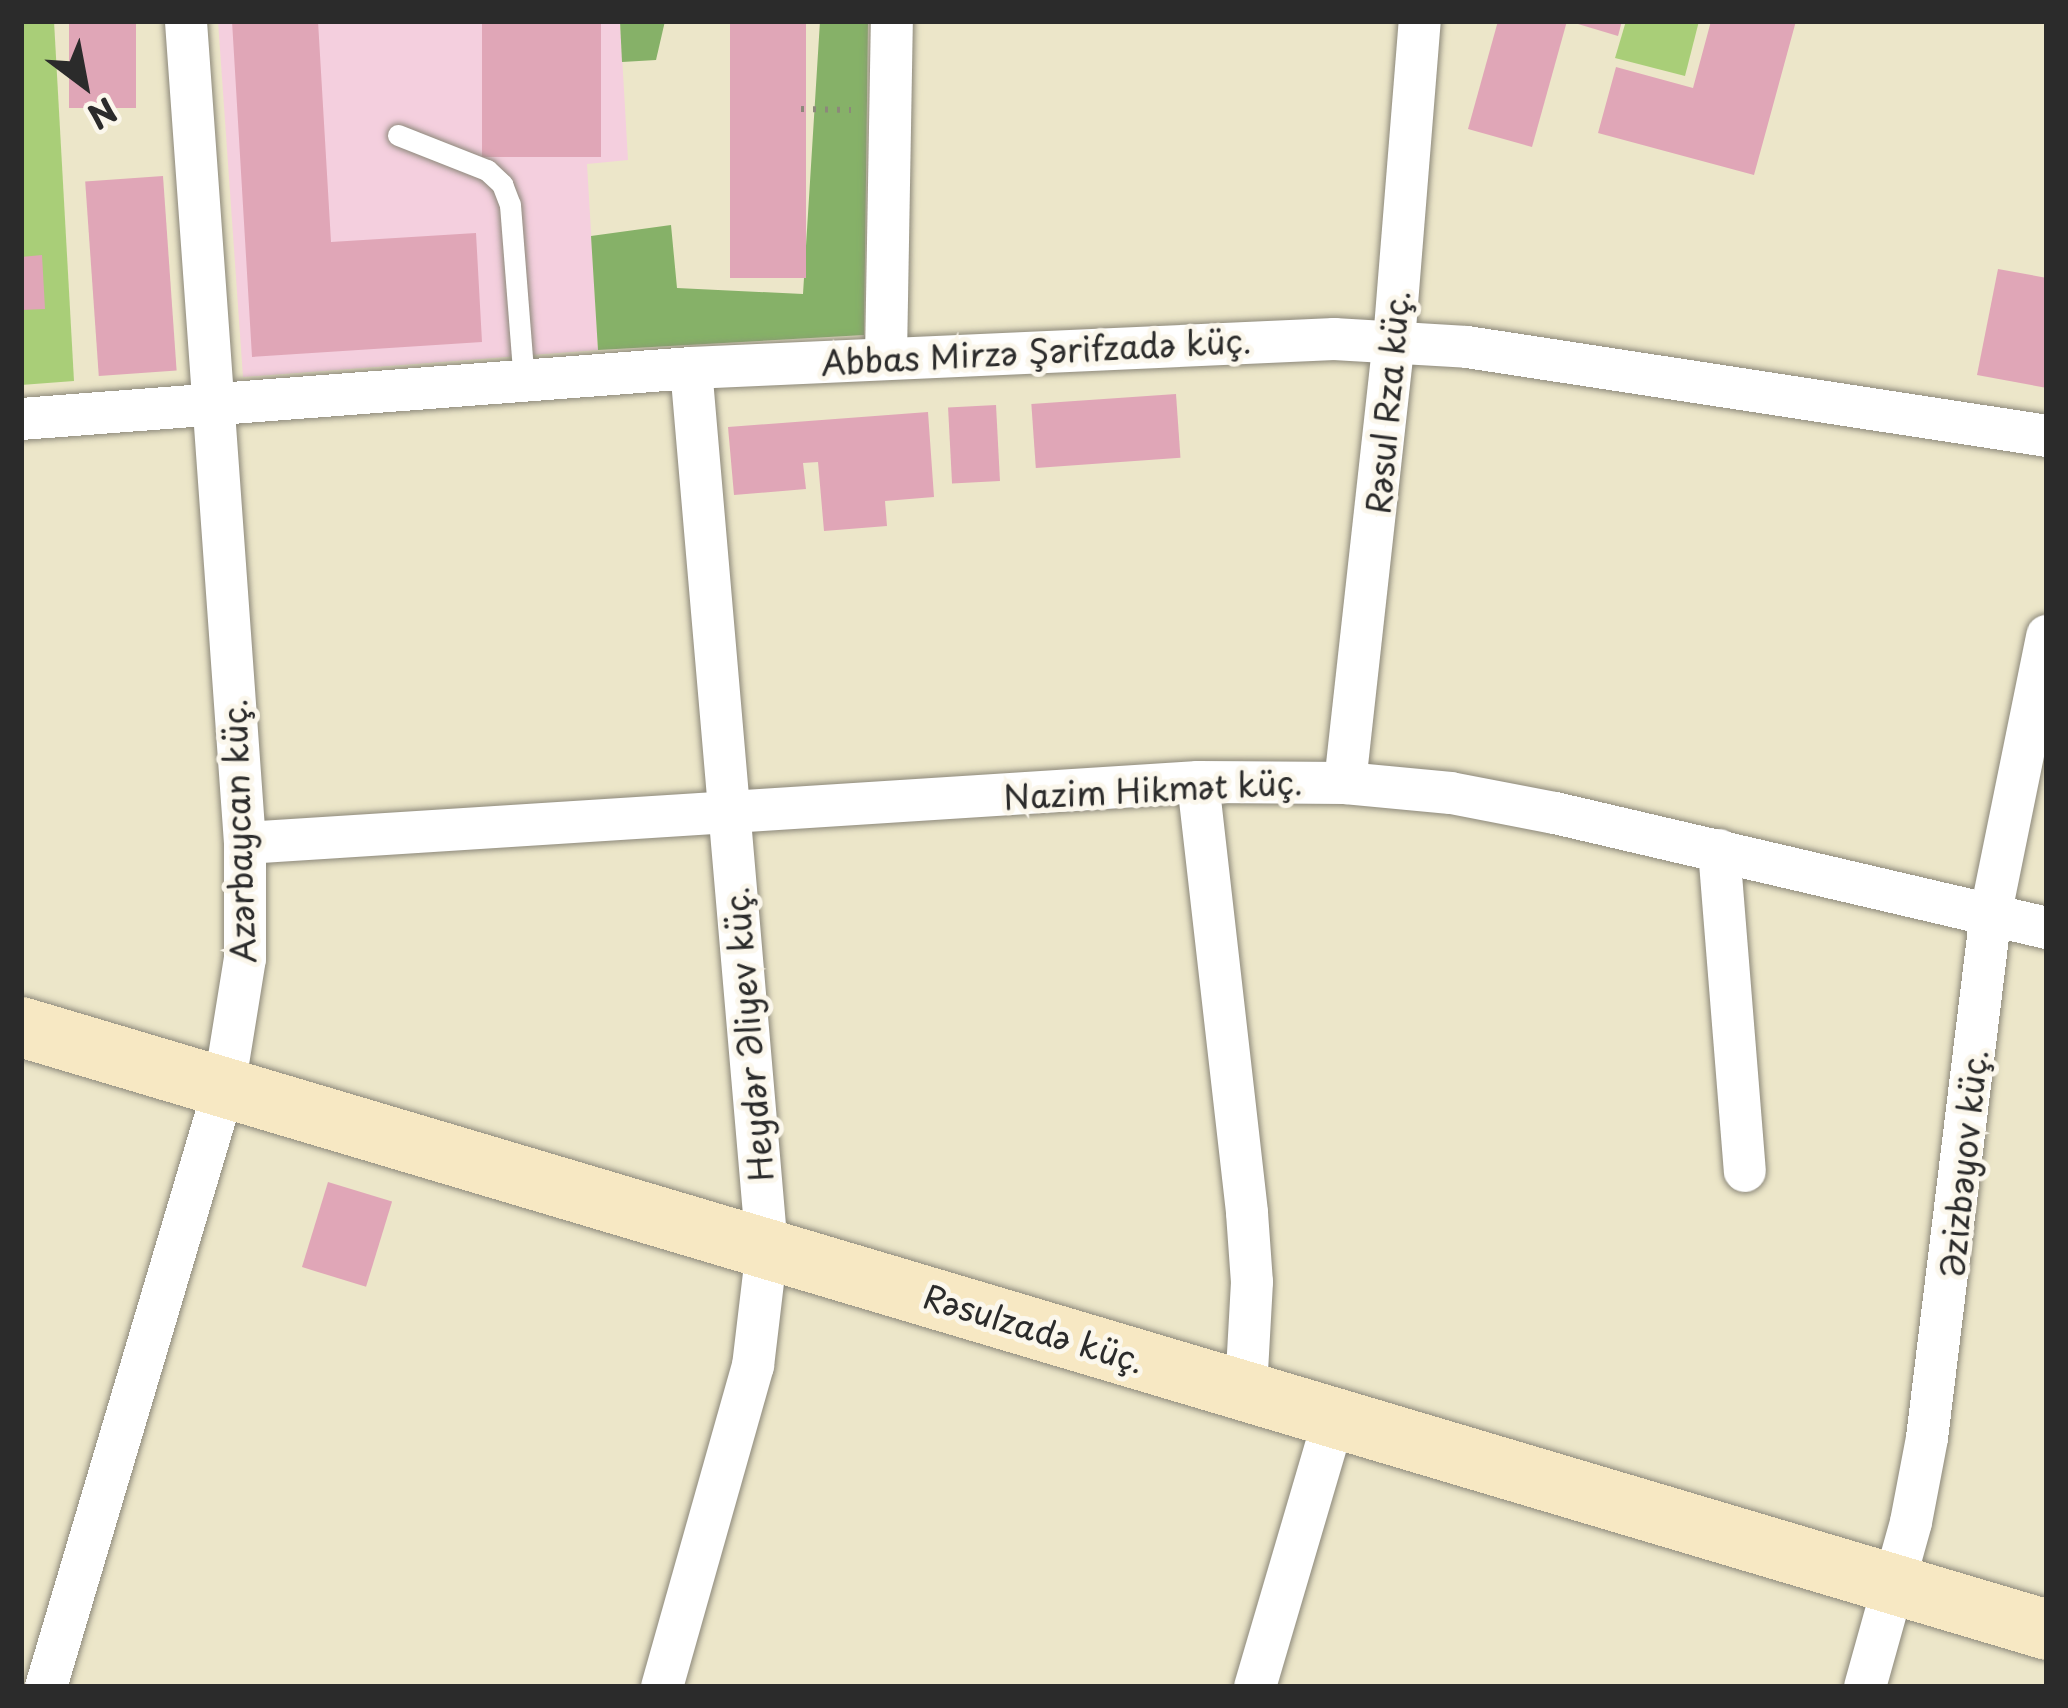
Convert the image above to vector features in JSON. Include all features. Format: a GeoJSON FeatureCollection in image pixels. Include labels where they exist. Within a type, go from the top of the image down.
{"type":"FeatureCollection","features":[{"type":"Feature","properties":{"kind":"street","name":"Azərbaycan küç."},"geometry":{"type":"LineString","coordinates":[[46,1687],[224,1088],[245,959],[245,843],[186,21]]}},
{"type":"Feature","properties":{"kind":"street"},"geometry":{"type":"LineString","coordinates":[[886,357],[892,21]]}},
{"type":"Feature","properties":{"kind":"street","name":"Rəsul Rza küç."},"geometry":{"type":"LineString","coordinates":[[1345,783],[1394,341],[1420,21]]}},
{"type":"Feature","properties":{"kind":"street","name":"Abbas Mirzə Şərifzadə küç."},"geometry":{"type":"LineString","coordinates":[[21,419],[691,368],[1258,340],[1394,341],[1467,347],[2047,436]]}},
{"type":"Feature","properties":{"kind":"street","name":"Heydər Əliyev küç."},"geometry":{"type":"LineString","coordinates":[[662,1687],[753,1366],[767,1249],[691,368]]}},
{"type":"Feature","properties":{"kind":"street","name":"Əzizbəyov küç."},"geometry":{"type":"LineString","coordinates":[[1865,1687],[1894,1584],[1942,1348],[1991,912],[2047,636]]}},
{"type":"Feature","properties":{"kind":"street"},"geometry":{"type":"LineString","coordinates":[[1198,782],[1247,1214],[1252,1300],[1246,1391]]}},
{"type":"Feature","properties":{"kind":"street","name":"Nazim Hikmət küç."},"geometry":{"type":"LineString","coordinates":[[245,843],[1198,782],[1345,783],[1450,793],[1719,850],[2047,928]]}},
{"type":"Feature","properties":{"kind":"street"},"geometry":{"type":"LineString","coordinates":[[1719,850],[1745,1171]]}},
{"type":"Feature","properties":{"kind":"street","name":"Rəsulzadə küç."},"geometry":{"type":"LineString","coordinates":[[21,1027],[2047,1630]]}},
{"type":"Feature","properties":{"kind":"street"},"geometry":{"type":"LineString","coordinates":[[1255,1687],[1334,1418]]}},
{"type":"Feature","properties":{"kind":"lane"},"geometry":{"type":"LineString","coordinates":[[398,135],[487,170],[502,184],[510,205],[524,381]]}},
{"type":"Feature","properties":{"kind":"path"},"geometry":{"type":"LineString","coordinates":[[801,109],[891,111]]}},
{"type":"Feature","properties":{"kind":"shaded area"},"geometry":{"type":"Polygon","coordinates":[[[218,21],[620,21],[628,160],[587,164],[598,350],[243,377],[218,21]]]}},
{"type":"Feature","properties":{"kind":"green space"},"geometry":{"type":"Polygon","coordinates":[[[21,21],[54,21],[74,381],[21,385],[21,21]]]}},
{"type":"Feature","properties":{"kind":"green space"},"geometry":{"type":"Polygon","coordinates":[[[620,21],[665,21],[656,60],[622,62],[620,21]]]}},
{"type":"Feature","properties":{"kind":"green space"},"geometry":{"type":"Polygon","coordinates":[[[820,21],[868,21],[864,335],[598,350],[591,236],[671,225],[677,288],[803,294],[820,21]]]}},
{"type":"Feature","properties":{"kind":"green space"},"geometry":{"type":"Polygon","coordinates":[[[1626,21],[1699,21],[1685,76],[1615,58],[1626,21]]]}},
{"type":"Feature","properties":{"kind":"building"},"geometry":{"type":"Polygon","coordinates":[[[69,21],[136,21],[136,108],[69,108],[69,21]]]}},
{"type":"Feature","properties":{"kind":"building"},"geometry":{"type":"Polygon","coordinates":[[[232,21],[318,21],[331,242],[476,233],[482,342],[252,357],[232,21]]]}},
{"type":"Feature","properties":{"kind":"building"},"geometry":{"type":"Polygon","coordinates":[[[482,21],[601,21],[601,157],[482,157],[482,21]]]}},
{"type":"Feature","properties":{"kind":"building"},"geometry":{"type":"Polygon","coordinates":[[[730,21],[806,21],[806,278],[730,278],[730,21]]]}},
{"type":"Feature","properties":{"kind":"building"},"geometry":{"type":"Polygon","coordinates":[[[1498,21],[1567,21],[1532,147],[1468,129],[1498,21]]]}},
{"type":"Feature","properties":{"kind":"building"},"geometry":{"type":"Polygon","coordinates":[[[1568,21],[1622,21],[1618,36],[1568,21]]]}},
{"type":"Feature","properties":{"kind":"building"},"geometry":{"type":"Polygon","coordinates":[[[1711,21],[1796,21],[1754,175],[1598,133],[1616,67],[1693,88],[1711,21]]]}},
{"type":"Feature","properties":{"kind":"building"},"geometry":{"type":"Polygon","coordinates":[[[163,176],[177,371],[99,376],[85,181],[163,176]]]}},
{"type":"Feature","properties":{"kind":"building"},"geometry":{"type":"Polygon","coordinates":[[[42,255],[45,309],[21,310],[21,257],[42,255]]]}},
{"type":"Feature","properties":{"kind":"building"},"geometry":{"type":"Polygon","coordinates":[[[1998,269],[2047,278],[2047,388],[1977,375],[1998,269]]]}},
{"type":"Feature","properties":{"kind":"building"},"geometry":{"type":"Polygon","coordinates":[[[1176,394],[1180,458],[1036,468],[1031,404],[1176,394]]]}},
{"type":"Feature","properties":{"kind":"building"},"geometry":{"type":"Polygon","coordinates":[[[996,405],[1000,481],[952,483],[948,408],[996,405]]]}},
{"type":"Feature","properties":{"kind":"building"},"geometry":{"type":"Polygon","coordinates":[[[928,412],[934,497],[885,501],[887,526],[824,531],[818,462],[803,463],[806,489],[734,495],[728,427],[928,412]]]}},
{"type":"Feature","properties":{"kind":"building"},"geometry":{"type":"Polygon","coordinates":[[[328,1182],[392,1202],[366,1287],[302,1267],[328,1182]]]}}]}
